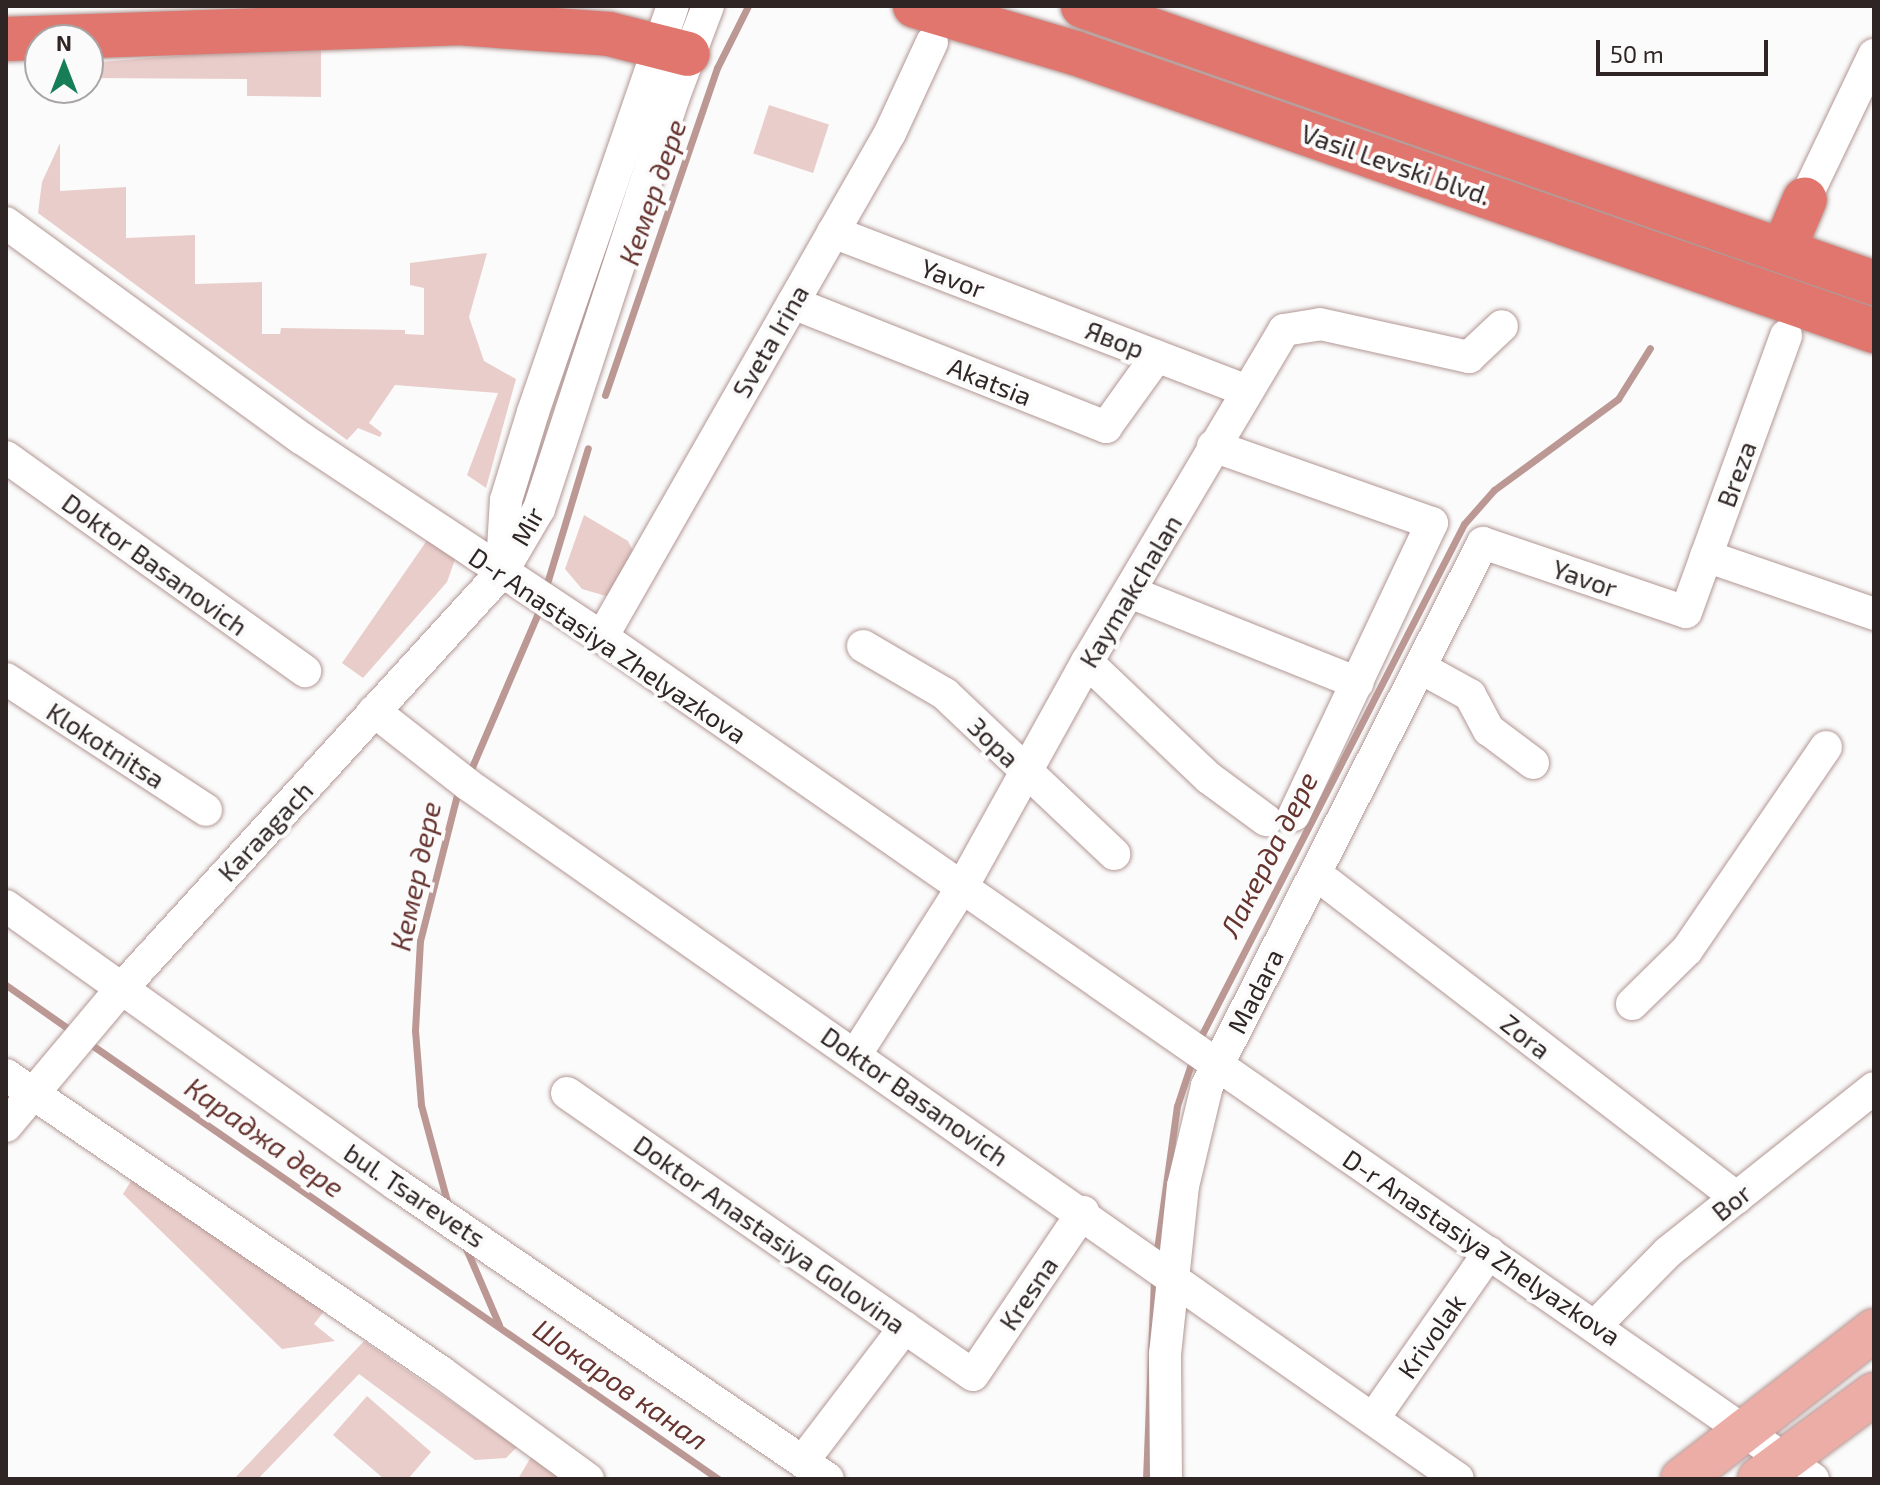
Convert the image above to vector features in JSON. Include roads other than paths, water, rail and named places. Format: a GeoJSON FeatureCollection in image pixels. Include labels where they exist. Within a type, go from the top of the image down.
{"type":"FeatureCollection","features":[{"type":"Feature","properties":{"kind":"highway"},"geometry":{"type":"LineString","coordinates":[[6,32],[137,6]]}},
{"type":"Feature","properties":{"kind":"highway","name":"Vasil Levski blvd."},"geometry":{"type":"LineString","coordinates":[[1097,10],[1874,283]]}},
{"type":"Feature","properties":{"kind":"highway","name":"Vasil Levski blvd."},"geometry":{"type":"LineString","coordinates":[[931,21],[1090,58],[1792,320],[1874,331]]}},
{"type":"Feature","properties":{"kind":"highway"},"geometry":{"type":"LineString","coordinates":[[6,39],[457,23],[570,29],[672,50]]}},
{"type":"Feature","properties":{"kind":"highway"},"geometry":{"type":"LineString","coordinates":[[1783,251],[1805,199]]}},
{"type":"Feature","properties":{"kind":"main road"},"geometry":{"type":"LineString","coordinates":[[1682,1479],[1874,1330]]}},
{"type":"Feature","properties":{"kind":"main road"},"geometry":{"type":"LineString","coordinates":[[1787,1472],[1874,1394]]}},
{"type":"Feature","properties":{"kind":"street","name":"Mir"},"geometry":{"type":"LineString","coordinates":[[502,572],[506,500],[672,50],[673,6]]}},
{"type":"Feature","properties":{"kind":"street","name":"Mir"},"geometry":{"type":"LineString","coordinates":[[672,50],[708,6]]}},
{"type":"Feature","properties":{"kind":"street","name":"Sveta Irina"},"geometry":{"type":"LineString","coordinates":[[602,637],[890,133],[931,21]]}},
{"type":"Feature","properties":{"kind":"street"},"geometry":{"type":"LineString","coordinates":[[1805,199],[1874,55]]}},
{"type":"Feature","properties":{"kind":"street","name":"D-r Anastasiya Zhelyazkova"},"geometry":{"type":"LineString","coordinates":[[6,223],[290,431],[602,637],[1179,1043],[1212,1071],[1489,1253],[1747,1430],[1787,1472]]}},
{"type":"Feature","properties":{"kind":"street","name":"Yavor"},"geometry":{"type":"LineString","coordinates":[[833,232],[1244,390]]}},
{"type":"Feature","properties":{"kind":"street","name":"Akatsia"},"geometry":{"type":"LineString","coordinates":[[793,303],[1106,427],[1157,356]]}},
{"type":"Feature","properties":{"kind":"street","name":"Breza"},"geometry":{"type":"LineString","coordinates":[[1686,612],[1792,320]]}},
{"type":"Feature","properties":{"kind":"street","name":"Kaymakchalan"},"geometry":{"type":"LineString","coordinates":[[856,1054],[961,889],[1087,662],[1274,341],[1295,325],[1320,324],[1469,357],[1502,326]]}},
{"type":"Feature","properties":{"kind":"street"},"geometry":{"type":"LineString","coordinates":[[1087,662],[1209,778],[1280,818],[1358,683],[1432,523],[1213,446]]}},
{"type":"Feature","properties":{"kind":"street","name":"Doktor Basanovich"},"geometry":{"type":"LineString","coordinates":[[6,457],[305,671]]}},
{"type":"Feature","properties":{"kind":"street","name":"Yavor"},"geometry":{"type":"LineString","coordinates":[[1483,543],[1686,612]]}},
{"type":"Feature","properties":{"kind":"street","name":"Madara"},"geometry":{"type":"LineString","coordinates":[[1166,1479],[1165,1354],[1160,1268],[1212,1071],[1316,874],[1483,543]]}},
{"type":"Feature","properties":{"kind":"street"},"geometry":{"type":"LineString","coordinates":[[1706,556],[1874,614]]}},
{"type":"Feature","properties":{"kind":"street","name":"Karaagach"},"geometry":{"type":"LineString","coordinates":[[6,1126],[113,1001],[502,572]]}},
{"type":"Feature","properties":{"kind":"street"},"geometry":{"type":"LineString","coordinates":[[1130,592],[1358,683]]}},
{"type":"Feature","properties":{"kind":"street","name":"Зора"},"geometry":{"type":"LineString","coordinates":[[863,646],[945,694],[1114,854]]}},
{"type":"Feature","properties":{"kind":"street"},"geometry":{"type":"LineString","coordinates":[[1421,668],[1470,695],[1489,730],[1533,763]]}},
{"type":"Feature","properties":{"kind":"street","name":"Klokotnitsa"},"geometry":{"type":"LineString","coordinates":[[6,679],[206,810]]}},
{"type":"Feature","properties":{"kind":"street","name":"Doktor Basanovich"},"geometry":{"type":"LineString","coordinates":[[374,711],[460,779],[1083,1212],[1458,1479]]}},
{"type":"Feature","properties":{"kind":"street"},"geometry":{"type":"LineString","coordinates":[[1632,1004],[1687,950],[1826,747]]}},
{"type":"Feature","properties":{"kind":"street","name":"Zora"},"geometry":{"type":"LineString","coordinates":[[1316,874],[1737,1198]]}},
{"type":"Feature","properties":{"kind":"street","name":"bul. Tsarevets"},"geometry":{"type":"LineString","coordinates":[[6,906],[113,1001],[511,1261],[815,1470]]}},
{"type":"Feature","properties":{"kind":"street"},"geometry":{"type":"LineString","coordinates":[[6,1075],[42,1086],[588,1479]]}},
{"type":"Feature","properties":{"kind":"street","name":"Bor"},"geometry":{"type":"LineString","coordinates":[[1596,1325],[1668,1252],[1874,1088]]}},
{"type":"Feature","properties":{"kind":"street","name":"Doktor Anastasiya Golovina"},"geometry":{"type":"LineString","coordinates":[[567,1093],[973,1375]]}},
{"type":"Feature","properties":{"kind":"street","name":"Kresna"},"geometry":{"type":"LineString","coordinates":[[973,1375],[1083,1212]]}},
{"type":"Feature","properties":{"kind":"street","name":"Krivolak"},"geometry":{"type":"LineString","coordinates":[[1373,1419],[1489,1253]]}},
{"type":"Feature","properties":{"kind":"street"},"geometry":{"type":"LineString","coordinates":[[815,1470],[905,1327]]}},
{"type":"Feature","properties":{"kind":"waterway","name":"Кемер дере"},"geometry":{"type":"LineString","coordinates":[[605,395],[717,68],[748,6]]}},
{"type":"Feature","properties":{"kind":"waterway","name":"Лакерда дере"},"geometry":{"type":"LineString","coordinates":[[1198,1042],[1464,524],[1494,490],[1618,399],[1650,348]]}},
{"type":"Feature","properties":{"kind":"waterway","name":"Кемер дере"},"geometry":{"type":"LineString","coordinates":[[545,590],[588,448]]}},
{"type":"Feature","properties":{"kind":"waterway","name":"Кемер дере"},"geometry":{"type":"LineString","coordinates":[[469,774],[541,606]]}},
{"type":"Feature","properties":{"kind":"waterway","name":"Кемер дере"},"geometry":{"type":"LineString","coordinates":[[448,1205],[421,1105],[415,1030],[420,941],[459,787]]}},
{"type":"Feature","properties":{"kind":"waterway","name":"Караджа дере"},"geometry":{"type":"LineString","coordinates":[[6,985],[73,1032]]}},
{"type":"Feature","properties":{"kind":"waterway","name":"Караджа дере"},"geometry":{"type":"LineString","coordinates":[[86,1041],[718,1479]]}},
{"type":"Feature","properties":{"kind":"waterway","name":"Лакерда дере"},"geometry":{"type":"LineString","coordinates":[[1156,1257],[1177,1106],[1193,1058]]}},
{"type":"Feature","properties":{"kind":"waterway","name":"Кемер дере"},"geometry":{"type":"LineString","coordinates":[[465,1246],[499,1325]]}},
{"type":"Feature","properties":{"kind":"waterway","name":"Лакерда дере"},"geometry":{"type":"LineString","coordinates":[[1146,1479],[1154,1278]]}},
{"type":"Feature","properties":{"kind":"water label","name":"Шокаров канал"},"geometry":{"type":"Point","coordinates":[621,1384]}}]}
